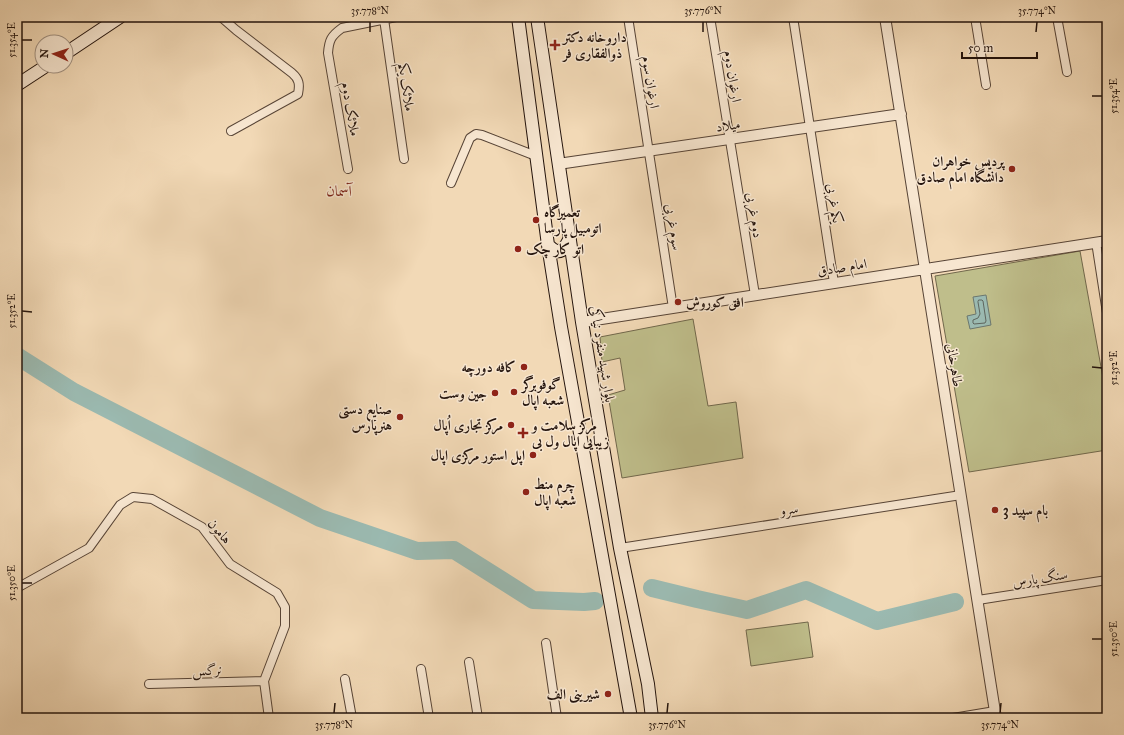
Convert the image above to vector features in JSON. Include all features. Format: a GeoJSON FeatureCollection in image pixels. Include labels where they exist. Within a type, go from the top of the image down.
{"type":"FeatureCollection","features":[{"type":"Feature","properties":{"kind":"main road"},"geometry":{"type":"LineString","coordinates":[[74,48],[120,17]]}},
{"type":"Feature","properties":{"kind":"main road"},"geometry":{"type":"LineString","coordinates":[[518,17],[548,245],[562,335],[631,718]]}},
{"type":"Feature","properties":{"kind":"main road","name":"بلوار شهید منفرد نیاکی"},"geometry":{"type":"LineString","coordinates":[[537,17],[582,322],[620,548],[648,684],[652,718]]}},
{"type":"Feature","properties":{"kind":"main road"},"geometry":{"type":"LineString","coordinates":[[17,85],[34,74]]}},
{"type":"Feature","properties":{"kind":"main road"},"geometry":{"type":"LineString","coordinates":[[548,245],[552,250],[558,252],[562,251],[570,238]]}},
{"type":"Feature","properties":{"kind":"main road"},"geometry":{"type":"LineString","coordinates":[[608,597],[609,589],[612,585],[618,582],[623,583],[630,591]]}},
{"type":"Feature","properties":{"kind":"street"},"geometry":{"type":"LineString","coordinates":[[221,17],[297,77],[299,83],[298,94],[231,131]]}},
{"type":"Feature","properties":{"kind":"street"},"geometry":{"type":"LineString","coordinates":[[384,19],[396,17]]}},
{"type":"Feature","properties":{"kind":"street","name":"ارغوان سوم"},"geometry":{"type":"LineString","coordinates":[[628,17],[649,151]]}},
{"type":"Feature","properties":{"kind":"street","name":"ارغوان دوم"},"geometry":{"type":"LineString","coordinates":[[710,17],[730,139]]}},
{"type":"Feature","properties":{"kind":"street","name":"یکم غربی"},"geometry":{"type":"LineString","coordinates":[[793,17],[834,283]]}},
{"type":"Feature","properties":{"kind":"street","name":"طاهرخانی"},"geometry":{"type":"LineString","coordinates":[[885,17],[996,715]]}},
{"type":"Feature","properties":{"kind":"street"},"geometry":{"type":"LineString","coordinates":[[975,17],[986,85]]}},
{"type":"Feature","properties":{"kind":"street"},"geometry":{"type":"LineString","coordinates":[[1057,17],[1067,72]]}},
{"type":"Feature","properties":{"kind":"street","name":"ملائک دوم"},"geometry":{"type":"LineString","coordinates":[[348,170],[328,53],[331,38],[342,28],[384,19]]}},
{"type":"Feature","properties":{"kind":"street","name":"ملائک یکم"},"geometry":{"type":"LineString","coordinates":[[384,19],[404,159]]}},
{"type":"Feature","properties":{"kind":"street","name":"میلاد"},"geometry":{"type":"LineString","coordinates":[[558,164],[901,114]]}},
{"type":"Feature","properties":{"kind":"street"},"geometry":{"type":"LineString","coordinates":[[451,183],[470,138],[476,134],[536,156]]}},
{"type":"Feature","properties":{"kind":"street","name":"دوم غربی"},"geometry":{"type":"LineString","coordinates":[[730,139],[755,295]]}},
{"type":"Feature","properties":{"kind":"street","name":"سوم غربی"},"geometry":{"type":"LineString","coordinates":[[649,151],[673,308]]}},
{"type":"Feature","properties":{"kind":"street","name":"امام صادق"},"geometry":{"type":"LineString","coordinates":[[582,322],[1107,241]]}},
{"type":"Feature","properties":{"kind":"street"},"geometry":{"type":"LineString","coordinates":[[1096,242],[1107,313]]}},
{"type":"Feature","properties":{"kind":"street","name":"سرو"},"geometry":{"type":"LineString","coordinates":[[620,548],[961,495]]}},
{"type":"Feature","properties":{"kind":"street","name":"هامون"},"geometry":{"type":"LineString","coordinates":[[17,588],[89,548],[120,505],[133,497],[152,499],[202,527],[230,564],[277,593],[285,608],[285,626],[264,681]]}},
{"type":"Feature","properties":{"kind":"street","name":"سنگ پارس"},"geometry":{"type":"LineString","coordinates":[[978,600],[1107,580]]}},
{"type":"Feature","properties":{"kind":"street"},"geometry":{"type":"LineString","coordinates":[[546,643],[557,718]]}},
{"type":"Feature","properties":{"kind":"street"},"geometry":{"type":"LineString","coordinates":[[469,662],[478,718]]}},
{"type":"Feature","properties":{"kind":"street"},"geometry":{"type":"LineString","coordinates":[[421,669],[429,718]]}},
{"type":"Feature","properties":{"kind":"street"},"geometry":{"type":"LineString","coordinates":[[344,679],[352,718]]}},
{"type":"Feature","properties":{"kind":"street"},"geometry":{"type":"LineString","coordinates":[[264,681],[270,718]]}},
{"type":"Feature","properties":{"kind":"street","name":"نرگس"},"geometry":{"type":"LineString","coordinates":[[149,684],[264,681]]}},
{"type":"Feature","properties":{"kind":"street"},"geometry":{"type":"LineString","coordinates":[[953,718],[996,715]]}},
{"type":"Feature","properties":{"kind":"shaded area"},"geometry":{"type":"Polygon","coordinates":[[[1080,251],[1107,400],[1107,450],[969,472],[935,276],[1080,251]]]}},
{"type":"Feature","properties":{"kind":"shaded area"},"geometry":{"type":"Polygon","coordinates":[[[693,319],[708,406],[736,402],[743,458],[622,478],[608,395],[625,390],[620,358],[602,362],[600,337],[693,319]]]}},
{"type":"Feature","properties":{"kind":"shaded area"},"geometry":{"type":"Polygon","coordinates":[[[808,622],[813,657],[751,666],[746,630],[808,622]]]}},
{"type":"Feature","properties":{"kind":"water"},"geometry":{"type":"Polygon","coordinates":[[[986,295],[991,325],[970,329],[967,316],[976,314],[973,297],[986,295]]]}},
{"type":"Feature","properties":{"kind":"waterway"},"geometry":{"type":"LineString","coordinates":[[17,356],[74,392],[320,518],[417,551],[454,550],[533,600],[595,601]]}},
{"type":"Feature","properties":{"kind":"waterway"},"geometry":{"type":"LineString","coordinates":[[652,588],[747,610],[806,590],[877,621],[955,602]]}},
{"type":"Feature","properties":{"kind":"place","name":"داروخانه دکتر ذوالفقاری فر"},"geometry":{"type":"Point","coordinates":[555,45]}},
{"type":"Feature","properties":{"kind":"place","name":"پردیس خواهران دانشگاه امام صادق"},"geometry":{"type":"Point","coordinates":[1012,169]}},
{"type":"Feature","properties":{"kind":"place","name":"تعمیرگاه اتومبیل پارسا"},"geometry":{"type":"Point","coordinates":[536,220]}},
{"type":"Feature","properties":{"kind":"place","name":"اتو کار چک"},"geometry":{"type":"Point","coordinates":[518,249]}},
{"type":"Feature","properties":{"kind":"place","name":"افق کوروش"},"geometry":{"type":"Point","coordinates":[678,302]}},
{"type":"Feature","properties":{"kind":"place","name":"کافه دورچه"},"geometry":{"type":"Point","coordinates":[524,367]}},
{"type":"Feature","properties":{"kind":"place","name":"گوفوبرگر شعبه اپال"},"geometry":{"type":"Point","coordinates":[514,392]}},
{"type":"Feature","properties":{"kind":"place","name":"جین وست"},"geometry":{"type":"Point","coordinates":[495,393]}},
{"type":"Feature","properties":{"kind":"place","name":"صنایع دستی هنرپارس"},"geometry":{"type":"Point","coordinates":[400,417]}},
{"type":"Feature","properties":{"kind":"place","name":"مرکز تجاری اُپال"},"geometry":{"type":"Point","coordinates":[511,425]}},
{"type":"Feature","properties":{"kind":"place","name":"مرکز سلامت و زیبایی اپال ول بی"},"geometry":{"type":"Point","coordinates":[523,433]}},
{"type":"Feature","properties":{"kind":"place","name":"اپل استور مرکزی اپال"},"geometry":{"type":"Point","coordinates":[533,455]}},
{"type":"Feature","properties":{"kind":"place","name":"چرم منط شعبه اپال"},"geometry":{"type":"Point","coordinates":[526,492]}},
{"type":"Feature","properties":{"kind":"place","name":"بام سپید 3"},"geometry":{"type":"Point","coordinates":[995,510]}},
{"type":"Feature","properties":{"kind":"place","name":"شیرینی الف"},"geometry":{"type":"Point","coordinates":[608,694]}},
{"type":"Feature","properties":{"kind":"district","name":"آسمان"},"geometry":{"type":"Point","coordinates":[339,191]}}]}
